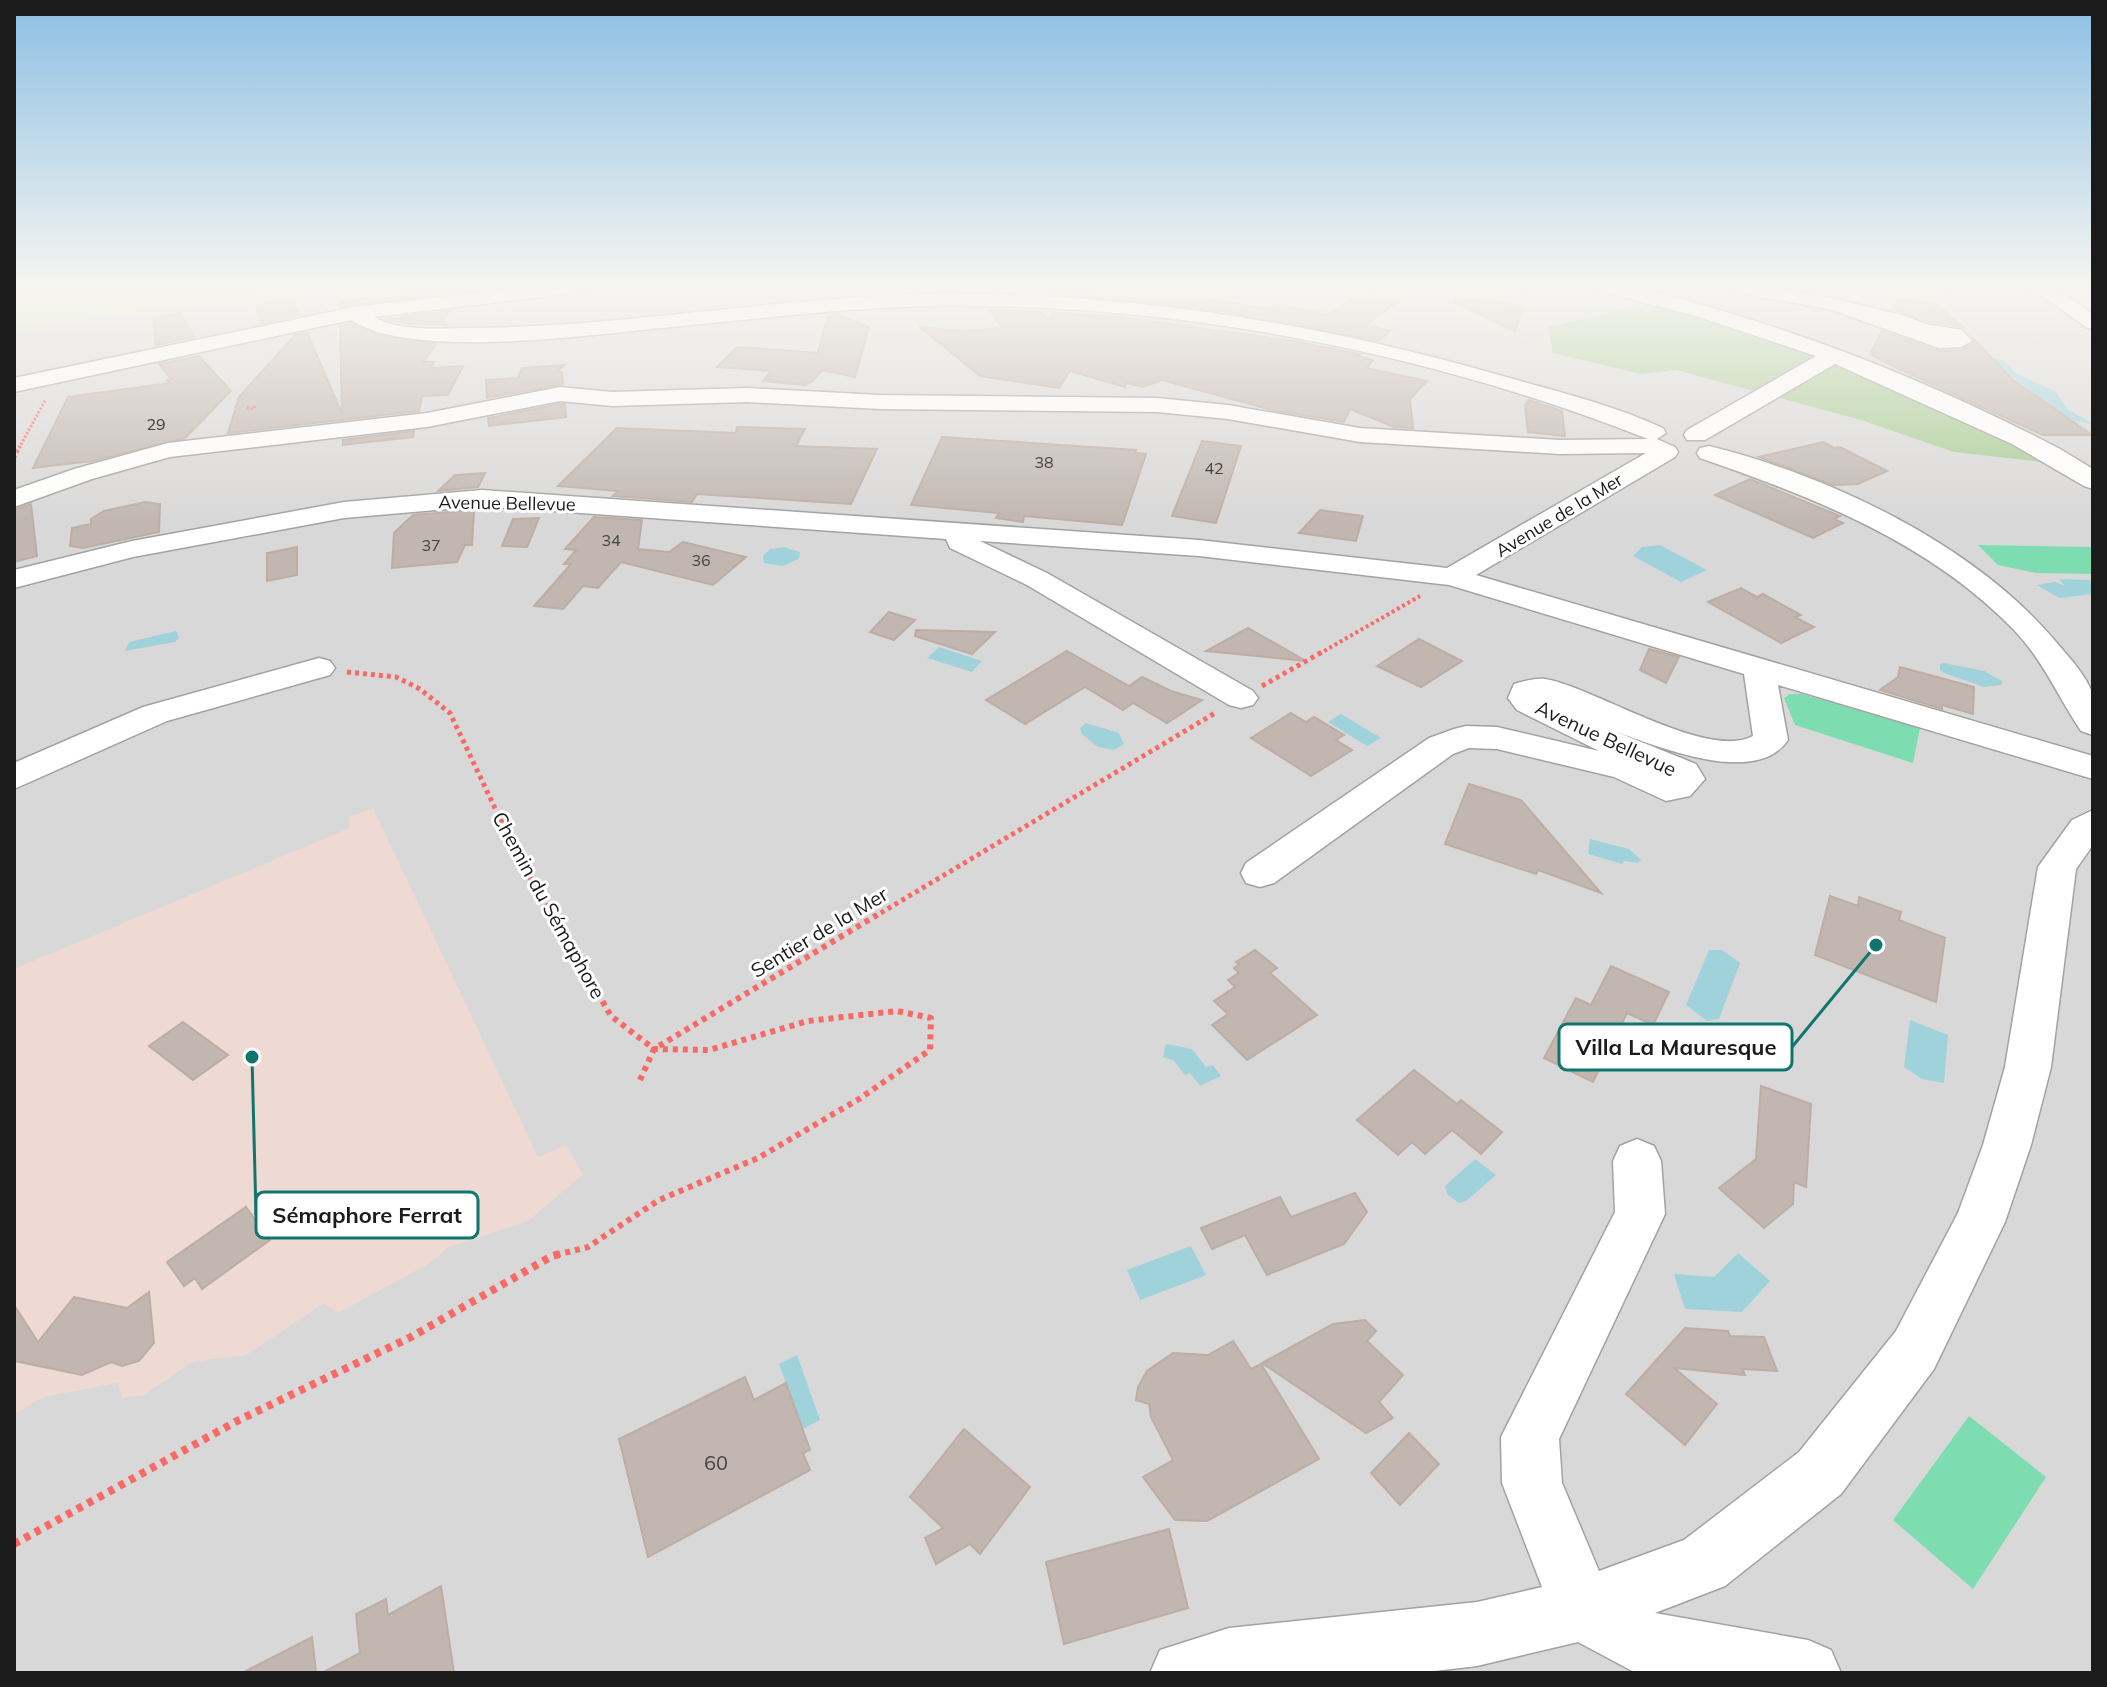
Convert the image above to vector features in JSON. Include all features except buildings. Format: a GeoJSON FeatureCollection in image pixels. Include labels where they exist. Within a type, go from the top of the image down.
{"type":"FeatureCollection","features":[{"type":"Feature","properties":{"kind":"street"},"geometry":{"type":"LineString","coordinates":[[14,385],[102,366]]}},
{"type":"Feature","properties":{"kind":"street"},"geometry":{"type":"LineString","coordinates":[[1441,366],[1464,371],[1686,456],[1819,366]]}},
{"type":"Feature","properties":{"kind":"street"},"geometry":{"type":"LineString","coordinates":[[1863,366],[1928,394],[2089,475]]}},
{"type":"Feature","properties":{"kind":"street"},"geometry":{"type":"LineString","coordinates":[[14,499],[83,474],[168,450],[427,420],[560,394],[612,399],[747,395],[880,402],[1157,405],[1228,412],[1360,435],[1560,447],[1658,444]]}},
{"type":"Feature","properties":{"kind":"street","name":"Avenue de la Mer"},"geometry":{"type":"LineString","coordinates":[[1452,577],[1658,444]]}},
{"type":"Feature","properties":{"kind":"street"},"geometry":{"type":"LineString","coordinates":[[1703,444],[1820,492],[1928,547],[1974,578],[2020,617],[2056,658],[2078,692],[2093,724]]}},
{"type":"Feature","properties":{"kind":"street","name":"Avenue Bellevue"},"geometry":{"type":"LineString","coordinates":[[14,579],[132,549],[344,510],[482,498],[1199,548],[1452,577],[2093,768]]}},
{"type":"Feature","properties":{"kind":"street"},"geometry":{"type":"LineString","coordinates":[[959,531],[960,542],[1037,579],[1241,698]]}},
{"type":"Feature","properties":{"kind":"street"},"geometry":{"type":"LineString","coordinates":[[14,777],[155,714],[319,668]]}},
{"type":"Feature","properties":{"kind":"street","name":"Avenue Bellevue"},"geometry":{"type":"LineString","coordinates":[[1260,873],[1441,746],[1466,737],[1497,738],[1625,768],[1652,784],[1666,789],[1677,788],[1687,779],[1683,772],[1626,750],[1529,703],[1525,698],[1526,691],[1534,687],[1547,689],[1599,713],[1696,744],[1732,752],[1749,751],[1762,748],[1771,740],[1759,670]]}},
{"type":"Feature","properties":{"kind":"street"},"geometry":{"type":"LineString","coordinates":[[1183,1673],[1229,1661],[1477,1634],[1583,1609],[1703,1564],[1820,1473],[1915,1350],[1980,1222],[2007,1145],[2028,1067],[2057,867],[2093,823]]}},
{"type":"Feature","properties":{"kind":"street"},"geometry":{"type":"LineString","coordinates":[[1637,1161],[1640,1214],[1530,1437],[1532,1483],[1583,1609],[1644,1644],[1808,1673]]}},
{"type":"Feature","properties":{"kind":"path"},"geometry":{"type":"LineString","coordinates":[[14,458],[58,375]]}},
{"type":"Feature","properties":{"kind":"path"},"geometry":{"type":"LineString","coordinates":[[247,407],[253,409],[255,406]]}},
{"type":"Feature","properties":{"kind":"path","name":"Chemin du Sémaphore"},"geometry":{"type":"LineString","coordinates":[[319,668],[396,677],[420,689],[450,713],[520,861],[611,1016],[654,1049]]}},
{"type":"Feature","properties":{"kind":"path","name":"Sentier de la Mer"},"geometry":{"type":"LineString","coordinates":[[654,1049],[1029,825]]}},
{"type":"Feature","properties":{"kind":"path"},"geometry":{"type":"LineString","coordinates":[[14,1544],[239,1420],[411,1337],[552,1256],[588,1247],[659,1200],[758,1158],[859,1099],[930,1050],[931,1018],[897,1011],[808,1021],[709,1050],[654,1049],[640,1080]]}},
{"type":"Feature","properties":{"kind":"shaded area"},"geometry":{"type":"Polygon","coordinates":[[[14,366],[2093,366],[2093,1673],[14,1673],[14,366]]]}},
{"type":"Feature","properties":{"kind":"shaded area"},"geometry":{"type":"Polygon","coordinates":[[[373,808],[538,1157],[566,1145],[583,1174],[528,1221],[449,1247],[430,1263],[338,1313],[324,1303],[246,1355],[192,1362],[144,1395],[123,1398],[117,1383],[43,1397],[14,1415],[14,969],[350,828],[349,817],[373,808]]]}},
{"type":"Feature","properties":{"kind":"green space"},"geometry":{"type":"Polygon","coordinates":[[[1606,366],[1842,366],[1950,411],[2042,462],[1954,452],[1861,420],[1676,370],[1641,374],[1606,366]]]}},
{"type":"Feature","properties":{"kind":"green space"},"geometry":{"type":"Polygon","coordinates":[[[1978,545],[2093,547],[2093,574],[2037,573],[1998,565],[1978,545]]]}},
{"type":"Feature","properties":{"kind":"green space"},"geometry":{"type":"Polygon","coordinates":[[[1790,694],[1802,694],[1920,728],[1913,763],[1795,725],[1784,698],[1790,694]]]}},
{"type":"Feature","properties":{"kind":"green space"},"geometry":{"type":"Polygon","coordinates":[[[1969,1416],[2046,1477],[1973,1589],[1893,1520],[1969,1416]]]}},
{"type":"Feature","properties":{"kind":"water"},"geometry":{"type":"Polygon","coordinates":[[[1991,366],[2009,366],[2016,373],[2056,392],[2067,409],[2093,424],[2075,421],[2008,374],[1991,366]]]}},
{"type":"Feature","properties":{"kind":"water"},"geometry":{"type":"Polygon","coordinates":[[[1660,545],[1707,570],[1681,582],[1633,556],[1642,547],[1660,545]]]}},
{"type":"Feature","properties":{"kind":"water"},"geometry":{"type":"Polygon","coordinates":[[[784,547],[800,552],[799,559],[782,566],[764,563],[763,556],[770,549],[784,547]]]}},
{"type":"Feature","properties":{"kind":"water"},"geometry":{"type":"Polygon","coordinates":[[[2059,579],[2090,580],[2093,594],[2059,598],[2037,585],[2055,582],[2065,586],[2059,579]]]}},
{"type":"Feature","properties":{"kind":"water"},"geometry":{"type":"Polygon","coordinates":[[[176,631],[179,638],[175,642],[125,651],[129,642],[176,631]]]}},
{"type":"Feature","properties":{"kind":"water"},"geometry":{"type":"Polygon","coordinates":[[[939,647],[982,661],[972,672],[927,658],[939,647]]]}},
{"type":"Feature","properties":{"kind":"water"},"geometry":{"type":"Polygon","coordinates":[[[1940,664],[1984,671],[2002,681],[2002,685],[1984,687],[1944,673],[1940,670],[1940,664]]]}},
{"type":"Feature","properties":{"kind":"water"},"geometry":{"type":"Polygon","coordinates":[[[1341,714],[1381,738],[1367,746],[1328,722],[1341,714]]]}},
{"type":"Feature","properties":{"kind":"water"},"geometry":{"type":"Polygon","coordinates":[[[1086,723],[1119,733],[1124,744],[1114,750],[1098,747],[1082,734],[1080,728],[1086,723]]]}},
{"type":"Feature","properties":{"kind":"water"},"geometry":{"type":"Polygon","coordinates":[[[1590,839],[1629,849],[1641,860],[1638,863],[1624,861],[1622,864],[1588,854],[1590,839]]]}},
{"type":"Feature","properties":{"kind":"water"},"geometry":{"type":"Polygon","coordinates":[[[1709,950],[1722,950],[1740,963],[1719,1019],[1707,1021],[1686,1005],[1709,950]]]}},
{"type":"Feature","properties":{"kind":"water"},"geometry":{"type":"Polygon","coordinates":[[[1910,1020],[1948,1035],[1944,1083],[1922,1079],[1904,1067],[1910,1020]]]}},
{"type":"Feature","properties":{"kind":"water"},"geometry":{"type":"Polygon","coordinates":[[[1166,1044],[1192,1049],[1206,1067],[1213,1065],[1221,1076],[1200,1086],[1190,1073],[1185,1075],[1173,1060],[1163,1057],[1166,1044]]]}},
{"type":"Feature","properties":{"kind":"water"},"geometry":{"type":"Polygon","coordinates":[[[1475,1159],[1496,1175],[1466,1201],[1459,1203],[1447,1194],[1445,1186],[1475,1159]]]}},
{"type":"Feature","properties":{"kind":"water"},"geometry":{"type":"Polygon","coordinates":[[[1191,1246],[1206,1275],[1140,1300],[1127,1270],[1191,1246]]]}},
{"type":"Feature","properties":{"kind":"water"},"geometry":{"type":"Polygon","coordinates":[[[1738,1253],[1770,1281],[1742,1312],[1685,1309],[1674,1274],[1714,1277],[1738,1253]]]}},
{"type":"Feature","properties":{"kind":"water"},"geometry":{"type":"Polygon","coordinates":[[[797,1355],[820,1420],[803,1429],[779,1364],[797,1355]]]}},
{"type":"Feature","properties":{"kind":"place","name":"Villa La Mauresque"},"geometry":{"type":"Point","coordinates":[1876,945]}},
{"type":"Feature","properties":{"kind":"place","name":"Sémaphore Ferrat"},"geometry":{"type":"Point","coordinates":[252,1057]}}]}
